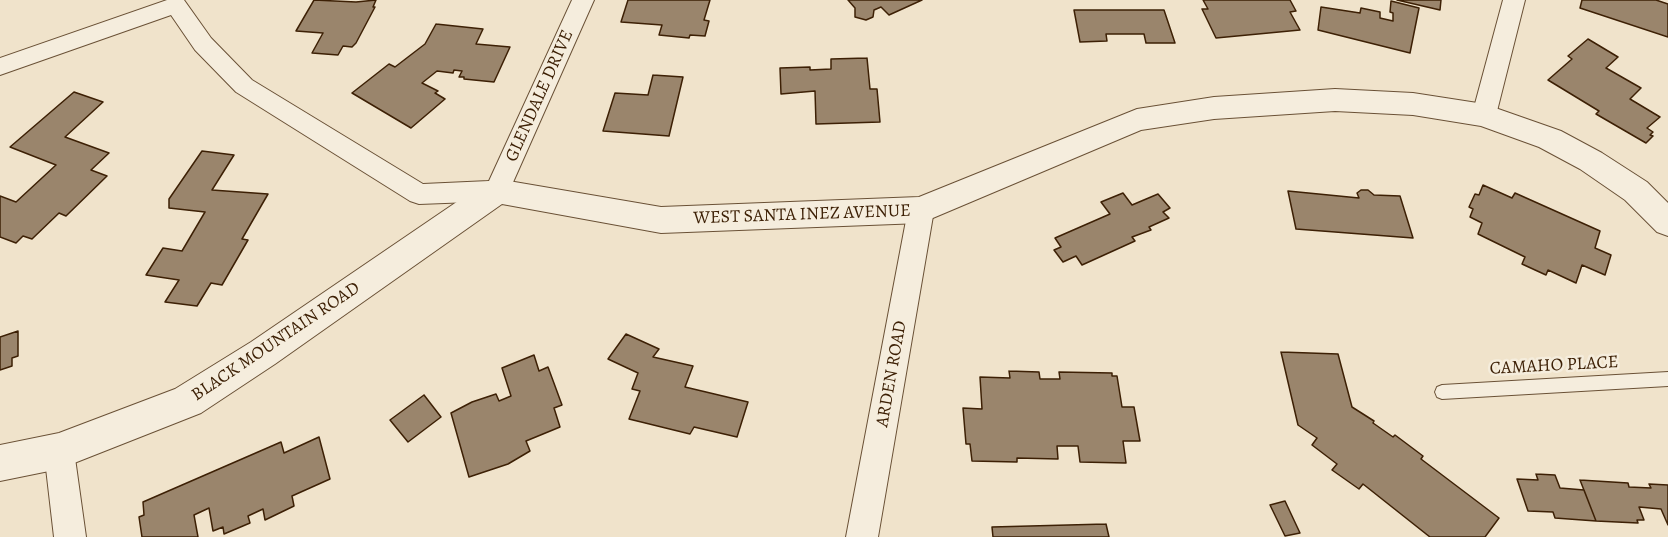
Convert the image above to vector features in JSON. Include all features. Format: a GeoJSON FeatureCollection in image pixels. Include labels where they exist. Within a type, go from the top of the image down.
{"type":"FeatureCollection","features":[{"type":"Feature","properties":{"kind":"street","name":"GLENDALE DRIVE"},"geometry":{"type":"LineString","coordinates":[[497,191],[583,0]]}},
{"type":"Feature","properties":{"kind":"street"},"geometry":{"type":"LineString","coordinates":[[1484,115],[1514,0]]}},
{"type":"Feature","properties":{"kind":"street","name":"WEST SANTA INEZ AVENUE"},"geometry":{"type":"LineString","coordinates":[[0,67],[177,3],[203,44],[244,86],[419,194],[497,191],[662,220],[921,210],[1137,120],[1214,108],[1335,100],[1413,104],[1484,115],[1550,139],[1591,161],[1636,191],[1668,223]]}},
{"type":"Feature","properties":{"kind":"street","name":"BLACK MOUNTAIN ROAD"},"geometry":{"type":"LineString","coordinates":[[0,463],[59,451],[188,401],[263,353],[497,191]]}},
{"type":"Feature","properties":{"kind":"street","name":"ARDEN ROAD"},"geometry":{"type":"LineString","coordinates":[[862,537],[921,210]]}},
{"type":"Feature","properties":{"kind":"street"},"geometry":{"type":"LineString","coordinates":[[59,451],[70,537]]}},
{"type":"Feature","properties":{"kind":"lane","name":"CAMAHO PLACE"},"geometry":{"type":"LineString","coordinates":[[1442,392],[1668,379]]}},
{"type":"Feature","properties":{"kind":"building"},"geometry":{"type":"Polygon","coordinates":[[[314,0],[356,2],[376,0],[373,7],[375,7],[356,43],[352,47],[343,46],[338,55],[312,53],[323,33],[296,31],[314,0]]]}},
{"type":"Feature","properties":{"kind":"building"},"geometry":{"type":"Polygon","coordinates":[[[628,0],[710,0],[704,20],[709,21],[705,36],[690,35],[689,38],[659,35],[662,25],[621,22],[628,0]]]}},
{"type":"Feature","properties":{"kind":"building"},"geometry":{"type":"Polygon","coordinates":[[[848,0],[922,0],[889,15],[881,7],[874,10],[873,17],[866,20],[855,17],[855,8],[848,0]]]}},
{"type":"Feature","properties":{"kind":"building"},"geometry":{"type":"Polygon","coordinates":[[[1203,0],[1290,0],[1296,11],[1290,12],[1300,30],[1216,38],[1202,9],[1208,9],[1203,0]]]}},
{"type":"Feature","properties":{"kind":"building"},"geometry":{"type":"Polygon","coordinates":[[[1397,0],[1441,0],[1440,10],[1397,0]]]}},
{"type":"Feature","properties":{"kind":"building"},"geometry":{"type":"Polygon","coordinates":[[[1582,0],[1656,0],[1668,4],[1668,37],[1580,8],[1582,0]]]}},
{"type":"Feature","properties":{"kind":"building"},"geometry":{"type":"Polygon","coordinates":[[[1391,1],[1419,8],[1410,53],[1318,30],[1321,7],[1360,13],[1361,8],[1380,12],[1380,18],[1393,21],[1393,13],[1390,12],[1391,1]]]}},
{"type":"Feature","properties":{"kind":"building"},"geometry":{"type":"Polygon","coordinates":[[[1074,10],[1164,10],[1175,43],[1146,43],[1144,34],[1106,34],[1107,41],[1080,42],[1074,10]]]}},
{"type":"Feature","properties":{"kind":"building"},"geometry":{"type":"Polygon","coordinates":[[[436,24],[483,29],[476,44],[510,47],[494,82],[464,79],[464,77],[459,77],[462,71],[454,70],[453,73],[437,71],[422,83],[438,91],[435,93],[445,99],[411,128],[352,93],[389,64],[395,67],[425,44],[436,24]]]}},
{"type":"Feature","properties":{"kind":"building"},"geometry":{"type":"Polygon","coordinates":[[[1588,39],[1618,57],[1606,68],[1641,88],[1630,99],[1660,117],[1647,128],[1653,132],[1650,135],[1653,136],[1646,143],[1596,114],[1599,111],[1548,80],[1572,59],[1568,56],[1588,39]]]}},
{"type":"Feature","properties":{"kind":"building"},"geometry":{"type":"Polygon","coordinates":[[[867,58],[870,89],[877,89],[880,122],[816,124],[815,91],[781,94],[780,68],[831,69],[831,59],[867,58]]]}},
{"type":"Feature","properties":{"kind":"building"},"geometry":{"type":"Polygon","coordinates":[[[653,75],[683,77],[669,136],[603,131],[615,93],[648,95],[653,75]]]}},
{"type":"Feature","properties":{"kind":"building"},"geometry":{"type":"Polygon","coordinates":[[[74,92],[103,102],[65,137],[109,153],[91,170],[107,176],[66,216],[59,213],[32,239],[23,236],[16,243],[0,237],[0,196],[16,202],[56,165],[10,147],[74,92]]]}},
{"type":"Feature","properties":{"kind":"building"},"geometry":{"type":"Polygon","coordinates":[[[202,151],[234,155],[212,190],[268,194],[242,239],[248,240],[222,285],[211,283],[197,306],[165,302],[179,280],[146,275],[163,248],[182,251],[205,212],[169,208],[169,199],[202,151]]]}},
{"type":"Feature","properties":{"kind":"building"},"geometry":{"type":"Polygon","coordinates":[[[1483,185],[1512,198],[1515,193],[1600,231],[1595,248],[1611,255],[1605,275],[1582,265],[1576,283],[1548,270],[1546,275],[1522,264],[1525,257],[1478,234],[1482,223],[1470,217],[1473,209],[1469,207],[1475,194],[1479,195],[1483,185]]]}},
{"type":"Feature","properties":{"kind":"building"},"geometry":{"type":"Polygon","coordinates":[[[1361,190],[1368,190],[1374,195],[1400,196],[1413,238],[1296,229],[1288,191],[1359,198],[1357,193],[1361,190]]]}},
{"type":"Feature","properties":{"kind":"building"},"geometry":{"type":"Polygon","coordinates":[[[1123,193],[1132,205],[1158,194],[1170,208],[1163,212],[1169,218],[1149,227],[1151,230],[1132,237],[1135,241],[1082,265],[1076,256],[1063,262],[1054,250],[1061,247],[1055,238],[1110,214],[1101,202],[1123,193]]]}},
{"type":"Feature","properties":{"kind":"building"},"geometry":{"type":"Polygon","coordinates":[[[18,331],[18,356],[12,358],[12,366],[0,370],[0,337],[18,331]]]}},
{"type":"Feature","properties":{"kind":"building"},"geometry":{"type":"Polygon","coordinates":[[[626,334],[659,349],[653,357],[693,366],[685,387],[748,402],[737,437],[694,427],[690,434],[629,419],[640,391],[632,389],[638,373],[608,359],[626,334]]]}},
{"type":"Feature","properties":{"kind":"building"},"geometry":{"type":"Polygon","coordinates":[[[1281,352],[1338,354],[1352,407],[1423,456],[1421,459],[1499,518],[1485,537],[1430,537],[1363,484],[1359,489],[1332,470],[1337,464],[1312,445],[1317,438],[1298,425],[1281,352]]]}},
{"type":"Feature","properties":{"kind":"building"},"geometry":{"type":"Polygon","coordinates":[[[534,355],[539,371],[548,367],[562,405],[554,408],[560,427],[526,441],[530,451],[508,464],[469,477],[451,413],[472,402],[496,394],[499,401],[511,396],[502,368],[534,355]]]}},
{"type":"Feature","properties":{"kind":"building"},"geometry":{"type":"Polygon","coordinates":[[[1009,371],[1039,372],[1040,379],[1060,379],[1059,372],[1112,373],[1112,376],[1117,376],[1122,407],[1134,407],[1140,441],[1123,441],[1126,463],[1080,462],[1078,446],[1057,446],[1058,459],[1017,458],[1017,462],[972,461],[970,444],[966,444],[963,408],[982,409],[980,377],[1010,378],[1009,371]]]}},
{"type":"Feature","properties":{"kind":"building"},"geometry":{"type":"Polygon","coordinates":[[[424,395],[441,417],[408,442],[390,420],[424,395]]]}},
{"type":"Feature","properties":{"kind":"building"},"geometry":{"type":"Polygon","coordinates":[[[319,437],[330,479],[292,496],[294,506],[265,520],[263,509],[248,516],[250,523],[224,534],[223,527],[213,531],[209,508],[194,515],[198,537],[142,537],[139,517],[144,515],[143,502],[281,442],[284,453],[319,437]]]}},
{"type":"Feature","properties":{"kind":"building"},"geometry":{"type":"Polygon","coordinates":[[[1536,474],[1555,475],[1560,488],[1584,490],[1596,521],[1555,518],[1553,512],[1528,511],[1517,479],[1538,480],[1536,474]]]}},
{"type":"Feature","properties":{"kind":"building"},"geometry":{"type":"Polygon","coordinates":[[[1580,480],[1628,483],[1629,487],[1651,488],[1649,484],[1668,485],[1668,525],[1661,509],[1639,507],[1644,520],[1637,520],[1638,523],[1596,521],[1580,480]]]}},
{"type":"Feature","properties":{"kind":"building"},"geometry":{"type":"Polygon","coordinates":[[[1285,501],[1300,533],[1285,536],[1270,505],[1285,501]]]}},
{"type":"Feature","properties":{"kind":"building"},"geometry":{"type":"Polygon","coordinates":[[[1106,524],[1109,537],[993,537],[992,527],[1106,524]]]}}]}
